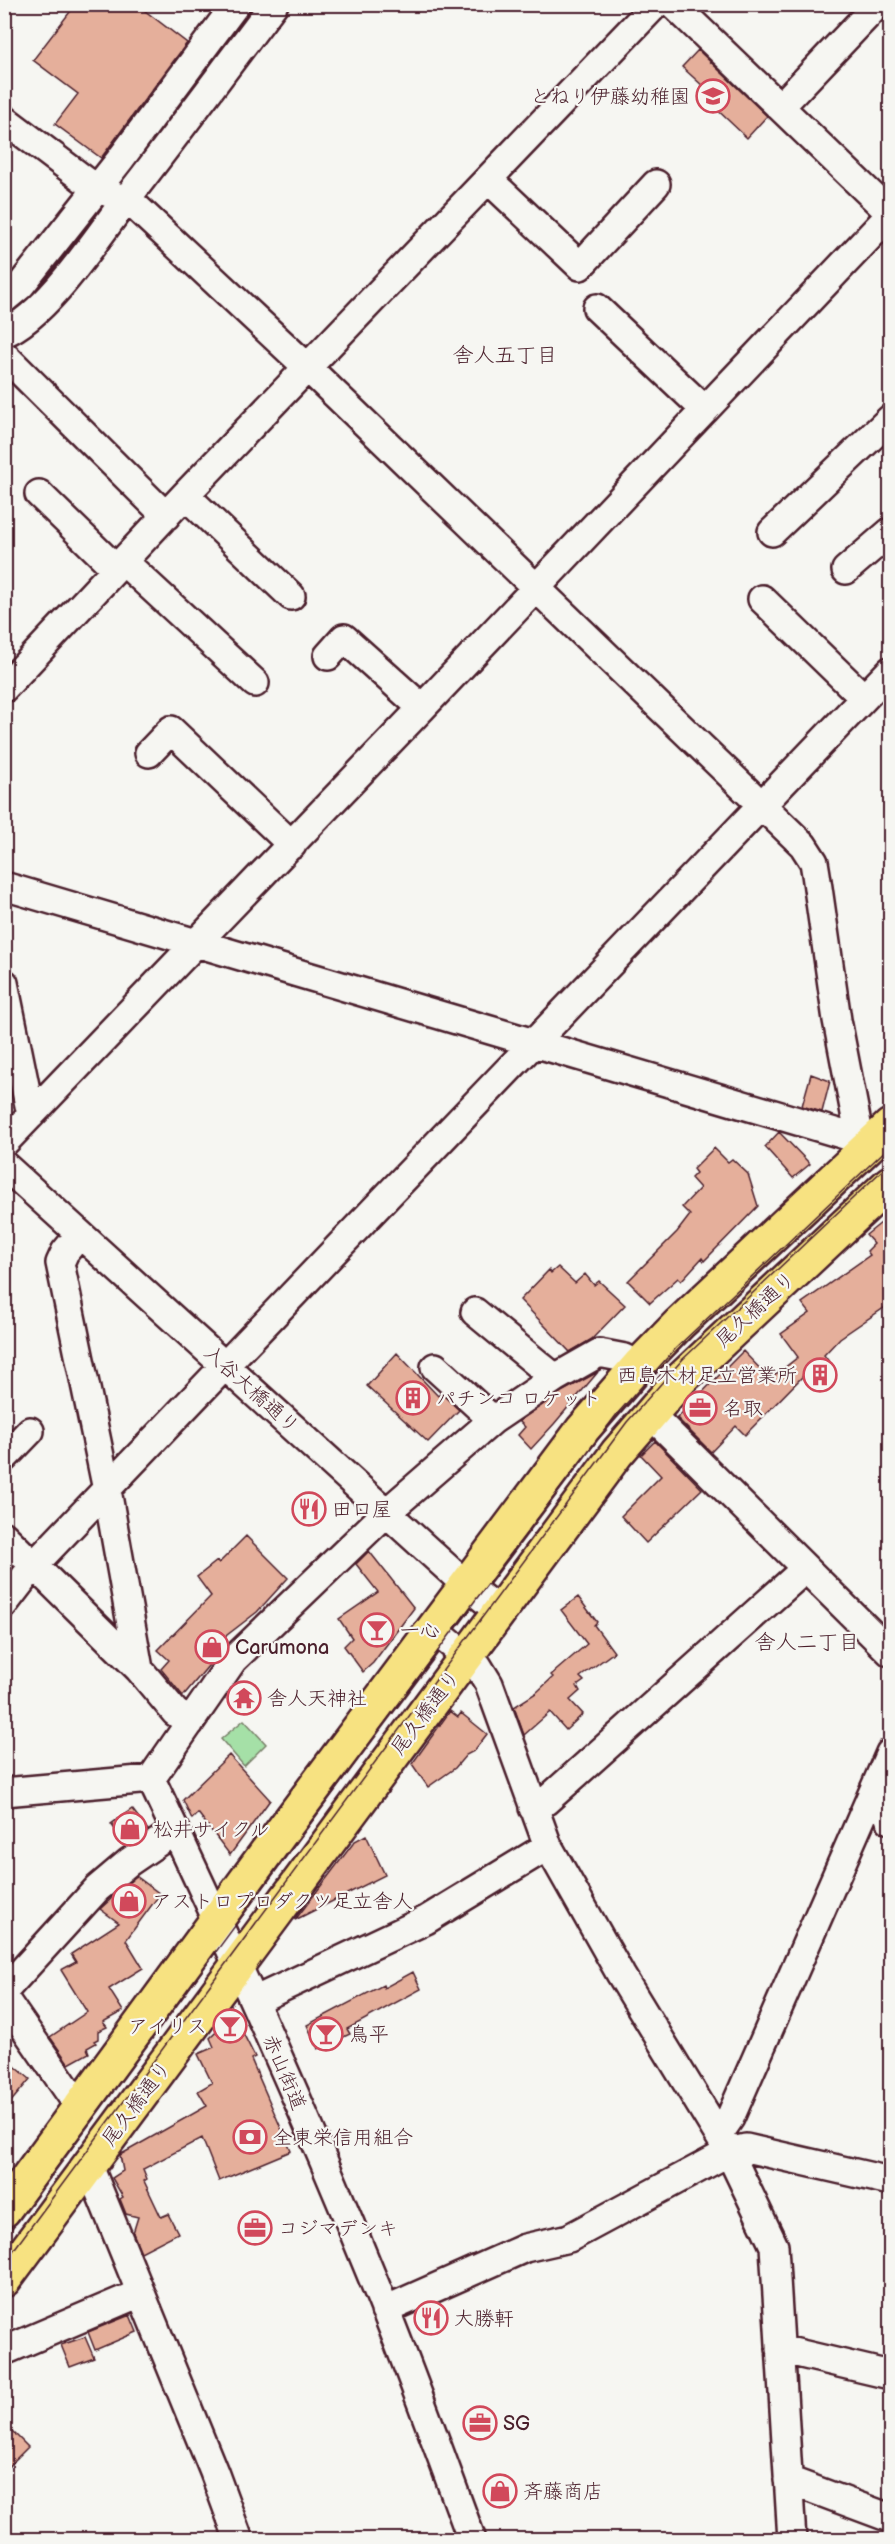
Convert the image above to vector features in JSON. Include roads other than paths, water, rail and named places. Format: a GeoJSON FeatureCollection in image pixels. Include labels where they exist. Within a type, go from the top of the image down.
{"type":"FeatureCollection","features":[{"type":"Feature","properties":{"kind":"main road","name":"尾久橋通り"},"geometry":{"type":"LineString","coordinates":[[4,2210],[583,1429],[639,1365],[679,1324],[885,1139]]}},
{"type":"Feature","properties":{"kind":"main road","name":"尾久橋通り"},"geometry":{"type":"LineString","coordinates":[[4,2280],[649,1413],[707,1354],[891,1183]]}},
{"type":"Feature","properties":{"kind":"street"},"geometry":{"type":"LineString","coordinates":[[4,299],[21,285],[236,4]]}},
{"type":"Feature","properties":{"kind":"street"},"geometry":{"type":"LineString","coordinates":[[4,333],[29,319],[42,306],[125,201],[274,4]]}},
{"type":"Feature","properties":{"kind":"street"},"geometry":{"type":"LineString","coordinates":[[4,688],[185,495],[656,4]]}},
{"type":"Feature","properties":{"kind":"street"},"geometry":{"type":"LineString","coordinates":[[4,1143],[292,845],[891,214],[673,4]]}},
{"type":"Feature","properties":{"kind":"street"},"geometry":{"type":"LineString","coordinates":[[781,106],[878,4]]}},
{"type":"Feature","properties":{"kind":"street"},"geometry":{"type":"LineString","coordinates":[[4,120],[86,181],[136,207],[309,368],[535,589],[803,845],[814,862],[837,1020],[858,1129],[885,1139]]}},
{"type":"Feature","properties":{"kind":"street"},"geometry":{"type":"LineString","coordinates":[[489,180],[580,266],[656,184]]}},
{"type":"Feature","properties":{"kind":"street"},"geometry":{"type":"LineString","coordinates":[[597,308],[705,410]]}},
{"type":"Feature","properties":{"kind":"street"},"geometry":{"type":"LineString","coordinates":[[4,355],[166,516]]}},
{"type":"Feature","properties":{"kind":"street"},"geometry":{"type":"LineString","coordinates":[[772,532],[891,420]]}},
{"type":"Feature","properties":{"kind":"street"},"geometry":{"type":"LineString","coordinates":[[39,494],[255,683]]}},
{"type":"Feature","properties":{"kind":"street"},"geometry":{"type":"LineString","coordinates":[[185,495],[291,596]]}},
{"type":"Feature","properties":{"kind":"street"},"geometry":{"type":"LineString","coordinates":[[846,570],[891,532]]}},
{"type":"Feature","properties":{"kind":"street"},"geometry":{"type":"LineString","coordinates":[[762,599],[864,698]]}},
{"type":"Feature","properties":{"kind":"street"},"geometry":{"type":"LineString","coordinates":[[328,656],[344,638],[422,708]]}},
{"type":"Feature","properties":{"kind":"street"},"geometry":{"type":"LineString","coordinates":[[4,1604],[34,1565],[891,671]]}},
{"type":"Feature","properties":{"kind":"street"},"geometry":{"type":"LineString","coordinates":[[149,753],[171,730],[292,845]]}},
{"type":"Feature","properties":{"kind":"street"},"geometry":{"type":"LineString","coordinates":[[4,885],[535,1044],[885,1139]]}},
{"type":"Feature","properties":{"kind":"street"},"geometry":{"type":"LineString","coordinates":[[4,983],[31,1115]]}},
{"type":"Feature","properties":{"kind":"street","name":"入谷大橋通り"},"geometry":{"type":"LineString","coordinates":[[4,1166],[466,1585],[500,1612]]}},
{"type":"Feature","properties":{"kind":"street"},"geometry":{"type":"LineString","coordinates":[[80,1234],[65,1252],[60,1263],[107,1490],[139,1669]]}},
{"type":"Feature","properties":{"kind":"street"},"geometry":{"type":"LineString","coordinates":[[475,1311],[555,1378]]}},
{"type":"Feature","properties":{"kind":"street"},"geometry":{"type":"LineString","coordinates":[[4,1792],[151,1779],[233,1660],[387,1512],[493,1420],[555,1378],[599,1353],[625,1358],[639,1365]]}},
{"type":"Feature","properties":{"kind":"street"},"geometry":{"type":"LineString","coordinates":[[435,1367],[493,1420]]}},
{"type":"Feature","properties":{"kind":"street"},"geometry":{"type":"LineString","coordinates":[[649,1413],[891,1652]]}},
{"type":"Feature","properties":{"kind":"street"},"geometry":{"type":"LineString","coordinates":[[4,1458],[30,1431]]}},
{"type":"Feature","properties":{"kind":"street"},"geometry":{"type":"LineString","coordinates":[[4,1536],[139,1669],[176,1712],[190,1723]]}},
{"type":"Feature","properties":{"kind":"street"},"geometry":{"type":"LineString","coordinates":[[533,1808],[546,1801],[805,1569]]}},
{"type":"Feature","properties":{"kind":"street"},"geometry":{"type":"LineString","coordinates":[[433,1629],[467,1656],[481,1670],[489,1684],[548,1846],[621,1974],[724,2143],[774,2246],[792,2540]]}},
{"type":"Feature","properties":{"kind":"street"},"geometry":{"type":"LineString","coordinates":[[385,2310],[525,2248],[569,2238],[724,2143],[734,2109],[891,1753]]}},
{"type":"Feature","properties":{"kind":"street","name":"赤山街道"},"geometry":{"type":"LineString","coordinates":[[151,1779],[239,1966],[385,2310],[472,2540]]}},
{"type":"Feature","properties":{"kind":"street"},"geometry":{"type":"LineString","coordinates":[[870,1799],[886,1812],[891,1820]]}},
{"type":"Feature","properties":{"kind":"street"},"geometry":{"type":"LineString","coordinates":[[4,1991],[97,1888],[129,1862],[176,1830]]}},
{"type":"Feature","properties":{"kind":"street"},"geometry":{"type":"LineString","coordinates":[[254,2001],[426,1920],[548,1846]]}},
{"type":"Feature","properties":{"kind":"street"},"geometry":{"type":"LineString","coordinates":[[4,1998],[80,2108]]}},
{"type":"Feature","properties":{"kind":"street"},"geometry":{"type":"LineString","coordinates":[[724,2143],[891,2181]]}},
{"type":"Feature","properties":{"kind":"street"},"geometry":{"type":"LineString","coordinates":[[89,2166],[214,2472],[239,2540]]}},
{"type":"Feature","properties":{"kind":"street"},"geometry":{"type":"LineString","coordinates":[[4,2351],[140,2293]]}},
{"type":"Feature","properties":{"kind":"street"},"geometry":{"type":"LineString","coordinates":[[780,2349],[891,2375]]}},
{"type":"Feature","properties":{"kind":"street"},"geometry":{"type":"LineString","coordinates":[[788,2480],[891,2518]]}},
{"type":"Feature","properties":{"kind":"tram line"},"geometry":{"type":"LineString","coordinates":[[4,2239],[477,1598],[617,1414],[676,1348],[890,1146]]}},
{"type":"Feature","properties":{"kind":"tram line"},"geometry":{"type":"LineString","coordinates":[[4,2263],[627,1422],[683,1359],[890,1163]]}},
{"type":"Feature","properties":{"kind":"place","name":"とねり伊藤幼稚園"},"geometry":{"type":"Point","coordinates":[713,96]}},
{"type":"Feature","properties":{"kind":"place","name":"西島木材足立営業所"},"geometry":{"type":"Point","coordinates":[820,1375]}},
{"type":"Feature","properties":{"kind":"place","name":"パチンコ ロケット"},"geometry":{"type":"Point","coordinates":[413,1398]}},
{"type":"Feature","properties":{"kind":"place","name":"名取"},"geometry":{"type":"Point","coordinates":[700,1408]}},
{"type":"Feature","properties":{"kind":"place","name":"田口屋"},"geometry":{"type":"Point","coordinates":[309,1509]}},
{"type":"Feature","properties":{"kind":"place","name":"一心"},"geometry":{"type":"Point","coordinates":[377,1630]}},
{"type":"Feature","properties":{"kind":"place","name":"Carumona"},"geometry":{"type":"Point","coordinates":[212,1647]}},
{"type":"Feature","properties":{"kind":"place","name":"舎人天神社"},"geometry":{"type":"Point","coordinates":[244,1698]}},
{"type":"Feature","properties":{"kind":"place","name":"松井サイクル"},"geometry":{"type":"Point","coordinates":[130,1829]}},
{"type":"Feature","properties":{"kind":"place","name":"アストロプロダクツ足立舎人"},"geometry":{"type":"Point","coordinates":[129,1901]}},
{"type":"Feature","properties":{"kind":"place","name":"アイリス"},"geometry":{"type":"Point","coordinates":[230,2026]}},
{"type":"Feature","properties":{"kind":"place","name":"鳥平"},"geometry":{"type":"Point","coordinates":[326,2034]}},
{"type":"Feature","properties":{"kind":"place","name":"全東栄信用組合"},"geometry":{"type":"Point","coordinates":[250,2137]}},
{"type":"Feature","properties":{"kind":"place","name":"コジマデンキ"},"geometry":{"type":"Point","coordinates":[255,2228]}},
{"type":"Feature","properties":{"kind":"place","name":"大勝軒"},"geometry":{"type":"Point","coordinates":[431,2318]}},
{"type":"Feature","properties":{"kind":"place","name":"SG"},"geometry":{"type":"Point","coordinates":[480,2423]}},
{"type":"Feature","properties":{"kind":"place","name":"斉藤商店"},"geometry":{"type":"Point","coordinates":[500,2491]}},
{"type":"Feature","properties":{"kind":"district","name":"舎人五丁目"},"geometry":{"type":"Point","coordinates":[505,355]}},
{"type":"Feature","properties":{"kind":"district","name":"舎人二丁目"},"geometry":{"type":"Point","coordinates":[807,1642]}}]}
